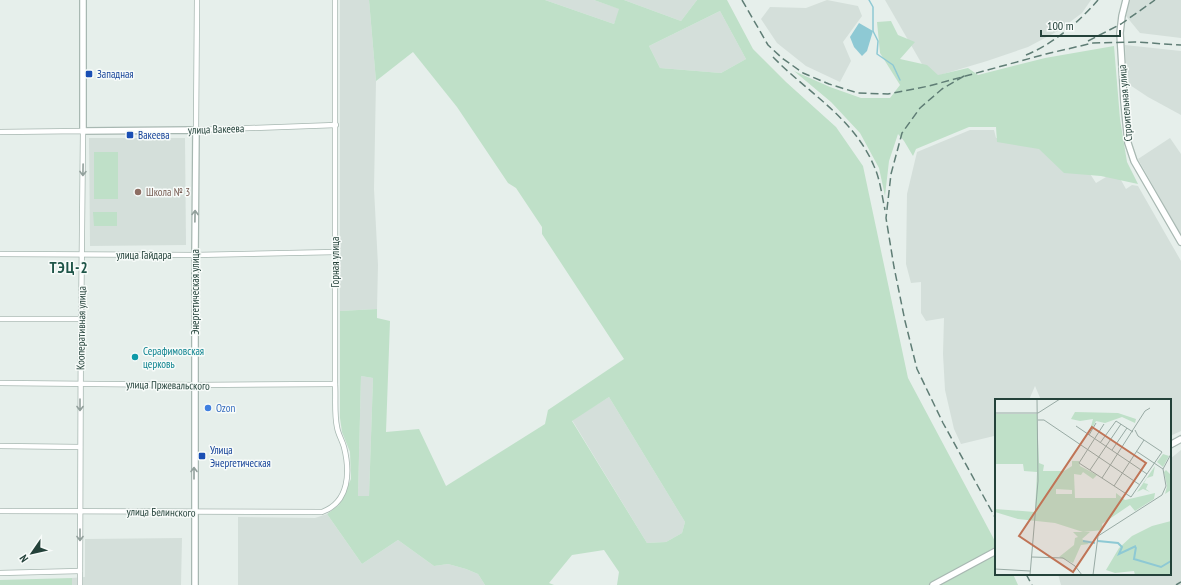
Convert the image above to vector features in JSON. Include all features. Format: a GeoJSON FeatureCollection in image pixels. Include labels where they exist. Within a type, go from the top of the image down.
{"type":"FeatureCollection","features":[{"type":"Feature","properties":{"kind":"street","name":"Кооперативная улица"},"geometry":{"type":"LineString","coordinates":[[80,585],[80,319],[82,254],[83,0]]}},
{"type":"Feature","properties":{"kind":"street","name":"Энергетическая улица"},"geometry":{"type":"LineString","coordinates":[[194,585],[197,0]]}},
{"type":"Feature","properties":{"kind":"street","name":"Горная улица"},"geometry":{"type":"LineString","coordinates":[[322,512],[329,510],[341,498],[347,485],[348,469],[344,446],[337,426],[335,384],[335,0]]}},
{"type":"Feature","properties":{"kind":"street","name":"Строительная улица"},"geometry":{"type":"LineString","coordinates":[[1126,0],[1120,33],[1128,143],[1134,161],[1181,242]]}},
{"type":"Feature","properties":{"kind":"street","name":"улица Вакеева"},"geometry":{"type":"LineString","coordinates":[[0,132],[196,130],[336,125]]}},
{"type":"Feature","properties":{"kind":"street","name":"улица Гайдара"},"geometry":{"type":"LineString","coordinates":[[0,254],[195,255],[336,252]]}},
{"type":"Feature","properties":{"kind":"street"},"geometry":{"type":"LineString","coordinates":[[0,319],[80,319]]}},
{"type":"Feature","properties":{"kind":"street","name":"улица Пржевальского"},"geometry":{"type":"LineString","coordinates":[[0,383],[195,385],[335,384]]}},
{"type":"Feature","properties":{"kind":"street"},"geometry":{"type":"LineString","coordinates":[[1171,444],[1181,439]]}},
{"type":"Feature","properties":{"kind":"street"},"geometry":{"type":"LineString","coordinates":[[0,446],[80,447]]}},
{"type":"Feature","properties":{"kind":"street","name":"улица Белинского"},"geometry":{"type":"LineString","coordinates":[[0,511],[322,512]]}},
{"type":"Feature","properties":{"kind":"street"},"geometry":{"type":"LineString","coordinates":[[933,585],[995,551]]}},
{"type":"Feature","properties":{"kind":"street"},"geometry":{"type":"LineString","coordinates":[[0,573],[80,571]]}},
{"type":"Feature","properties":{"kind":"shaded area"},"geometry":{"type":"Polygon","coordinates":[[[340,0],[369,0],[376,81],[374,189],[378,265],[377,309],[340,311],[340,0]]]}},
{"type":"Feature","properties":{"kind":"shaded area"},"geometry":{"type":"Polygon","coordinates":[[[545,0],[594,0],[620,9],[614,24],[545,0]]]}},
{"type":"Feature","properties":{"kind":"shaded area"},"geometry":{"type":"Polygon","coordinates":[[[624,0],[697,0],[681,21],[624,0]]]}},
{"type":"Feature","properties":{"kind":"shaded area"},"geometry":{"type":"Polygon","coordinates":[[[827,0],[858,6],[862,16],[843,42],[851,61],[840,82],[806,66],[777,43],[761,19],[770,7],[806,8],[827,0]]]}},
{"type":"Feature","properties":{"kind":"shaded area"},"geometry":{"type":"Polygon","coordinates":[[[885,0],[1091,0],[1082,13],[1058,31],[1028,47],[930,78],[885,0]]]}},
{"type":"Feature","properties":{"kind":"shaded area"},"geometry":{"type":"Polygon","coordinates":[[[1128,0],[1181,0],[1181,38],[1140,33],[1126,16],[1128,0]]]}},
{"type":"Feature","properties":{"kind":"shaded area"},"geometry":{"type":"Polygon","coordinates":[[[720,11],[746,59],[721,73],[660,68],[649,46],[720,11]]]}},
{"type":"Feature","properties":{"kind":"shaded area"},"geometry":{"type":"Polygon","coordinates":[[[1125,45],[1181,51],[1181,115],[1148,97],[1127,83],[1125,45]]]}},
{"type":"Feature","properties":{"kind":"shaded area"},"geometry":{"type":"Polygon","coordinates":[[[970,130],[994,130],[996,138],[1038,144],[1077,154],[1096,183],[1116,171],[1126,189],[1132,185],[1138,186],[1181,261],[1181,431],[1171,436],[1171,399],[1041,399],[1035,386],[1029,399],[995,399],[994,436],[961,444],[954,429],[945,390],[943,354],[944,318],[926,321],[921,313],[921,282],[911,283],[906,264],[907,194],[917,152],[970,130]]]}},
{"type":"Feature","properties":{"kind":"shaded area","name":"Школа № 3"},"geometry":{"type":"Polygon","coordinates":[[[89,138],[185,138],[186,245],[90,246],[89,138]]]}},
{"type":"Feature","properties":{"kind":"shaded area"},"geometry":{"type":"Polygon","coordinates":[[[1170,138],[1181,154],[1181,235],[1138,159],[1170,138]]]}},
{"type":"Feature","properties":{"kind":"shaded area"},"geometry":{"type":"Polygon","coordinates":[[[361,376],[373,378],[369,496],[358,496],[361,376]]]}},
{"type":"Feature","properties":{"kind":"shaded area"},"geometry":{"type":"Polygon","coordinates":[[[609,397],[685,522],[682,533],[666,542],[647,543],[572,420],[609,397]]]}},
{"type":"Feature","properties":{"kind":"shaded area"},"geometry":{"type":"Polygon","coordinates":[[[1181,450],[1181,585],[1061,585],[1058,575],[1171,575],[1171,458],[1181,450]]]}},
{"type":"Feature","properties":{"kind":"shaded area"},"geometry":{"type":"Polygon","coordinates":[[[327,514],[362,564],[398,540],[434,566],[448,564],[478,574],[485,585],[238,585],[238,517],[315,518],[327,514]]]}},
{"type":"Feature","properties":{"kind":"shaded area"},"geometry":{"type":"Polygon","coordinates":[[[182,538],[181,585],[72,585],[72,578],[85,577],[85,539],[182,538]]]}},
{"type":"Feature","properties":{"kind":"green space"},"geometry":{"type":"Polygon","coordinates":[[[369,0],[545,0],[614,24],[619,9],[594,0],[624,0],[681,21],[697,0],[727,0],[753,49],[786,82],[836,127],[863,166],[908,378],[995,541],[995,575],[1013,575],[1018,585],[617,585],[619,572],[604,550],[572,555],[549,583],[554,585],[485,585],[478,574],[466,569],[448,564],[434,566],[398,540],[362,564],[327,514],[339,505],[351,479],[350,452],[342,432],[340,418],[340,311],[377,309],[377,318],[390,321],[386,432],[419,429],[446,486],[545,424],[548,410],[624,359],[542,234],[542,227],[516,188],[508,183],[457,107],[413,52],[376,81],[369,0]],[[720,11],[649,46],[660,68],[721,73],[746,59],[720,11]],[[361,376],[358,496],[369,496],[373,378],[361,376]],[[609,397],[572,421],[647,543],[666,542],[682,533],[685,522],[609,397]]]}},
{"type":"Feature","properties":{"kind":"green space"},"geometry":{"type":"Polygon","coordinates":[[[891,21],[898,35],[915,42],[900,59],[927,65],[938,75],[968,68],[978,75],[1045,58],[1114,46],[1120,119],[1127,162],[1138,184],[1101,176],[1064,173],[1039,149],[997,142],[996,127],[969,127],[916,149],[913,156],[898,134],[889,161],[885,196],[879,168],[860,133],[831,102],[794,71],[830,87],[861,98],[890,98],[900,85],[880,53],[877,22],[891,21]]]}},
{"type":"Feature","properties":{"kind":"green space"},"geometry":{"type":"Polygon","coordinates":[[[94,152],[118,152],[118,199],[94,199],[94,152]]]}},
{"type":"Feature","properties":{"kind":"green space"},"geometry":{"type":"Polygon","coordinates":[[[93,212],[117,212],[117,226],[94,226],[93,212]]]}},
{"type":"Feature","properties":{"kind":"green space"},"geometry":{"type":"Polygon","coordinates":[[[72,578],[72,585],[0,585],[0,580],[72,578]]]}},
{"type":"Feature","properties":{"kind":"water"},"geometry":{"type":"Polygon","coordinates":[[[859,23],[873,31],[867,51],[862,56],[854,47],[850,37],[859,23]]]}},
{"type":"Feature","properties":{"kind":"waterway"},"geometry":{"type":"LineString","coordinates":[[869,0],[873,7],[873,31],[878,41],[877,54],[893,65],[900,80]]}},
{"type":"Feature","properties":{"kind":"railway"},"geometry":{"type":"LineString","coordinates":[[742,0],[768,45],[782,58],[803,73],[829,84],[858,93],[888,94],[929,86],[1046,54],[1093,43],[1135,42],[1181,45]]}},
{"type":"Feature","properties":{"kind":"railway"},"geometry":{"type":"LineString","coordinates":[[1026,55],[1056,39],[1083,16],[1098,0]]}},
{"type":"Feature","properties":{"kind":"railway"},"geometry":{"type":"LineString","coordinates":[[1088,41],[1121,24],[1155,0]]}},
{"type":"Feature","properties":{"kind":"railway"},"geometry":{"type":"LineString","coordinates":[[773,57],[842,119],[854,133],[874,166],[885,210]]}},
{"type":"Feature","properties":{"kind":"railway"},"geometry":{"type":"LineString","coordinates":[[964,76],[942,89],[920,108],[902,133],[891,174],[886,218],[905,321],[917,369],[943,423],[995,517]]}},
{"type":"Feature","properties":{"kind":"railway"},"geometry":{"type":"LineString","coordinates":[[1027,575],[1032,585]]}},
{"type":"Feature","properties":{"kind":"railway"},"geometry":{"type":"LineString","coordinates":[[1176,585],[1181,582]]}},
{"type":"Feature","properties":{"kind":"place","name":"Западная"},"geometry":{"type":"Point","coordinates":[89,74]}},
{"type":"Feature","properties":{"kind":"place","name":"Вакеева"},"geometry":{"type":"Point","coordinates":[130,135]}},
{"type":"Feature","properties":{"kind":"place","name":"Школа № 3"},"geometry":{"type":"Point","coordinates":[138,192]}},
{"type":"Feature","properties":{"kind":"place","name":"Серафимовская церковь"},"geometry":{"type":"Point","coordinates":[135,357]}},
{"type":"Feature","properties":{"kind":"place","name":"Ozon"},"geometry":{"type":"Point","coordinates":[208,408]}},
{"type":"Feature","properties":{"kind":"place","name":"Улица Энергетическая"},"geometry":{"type":"Point","coordinates":[202,456]}},
{"type":"Feature","properties":{"kind":"district","name":"ТЭЦ-2"},"geometry":{"type":"Point","coordinates":[69,268]}}]}
